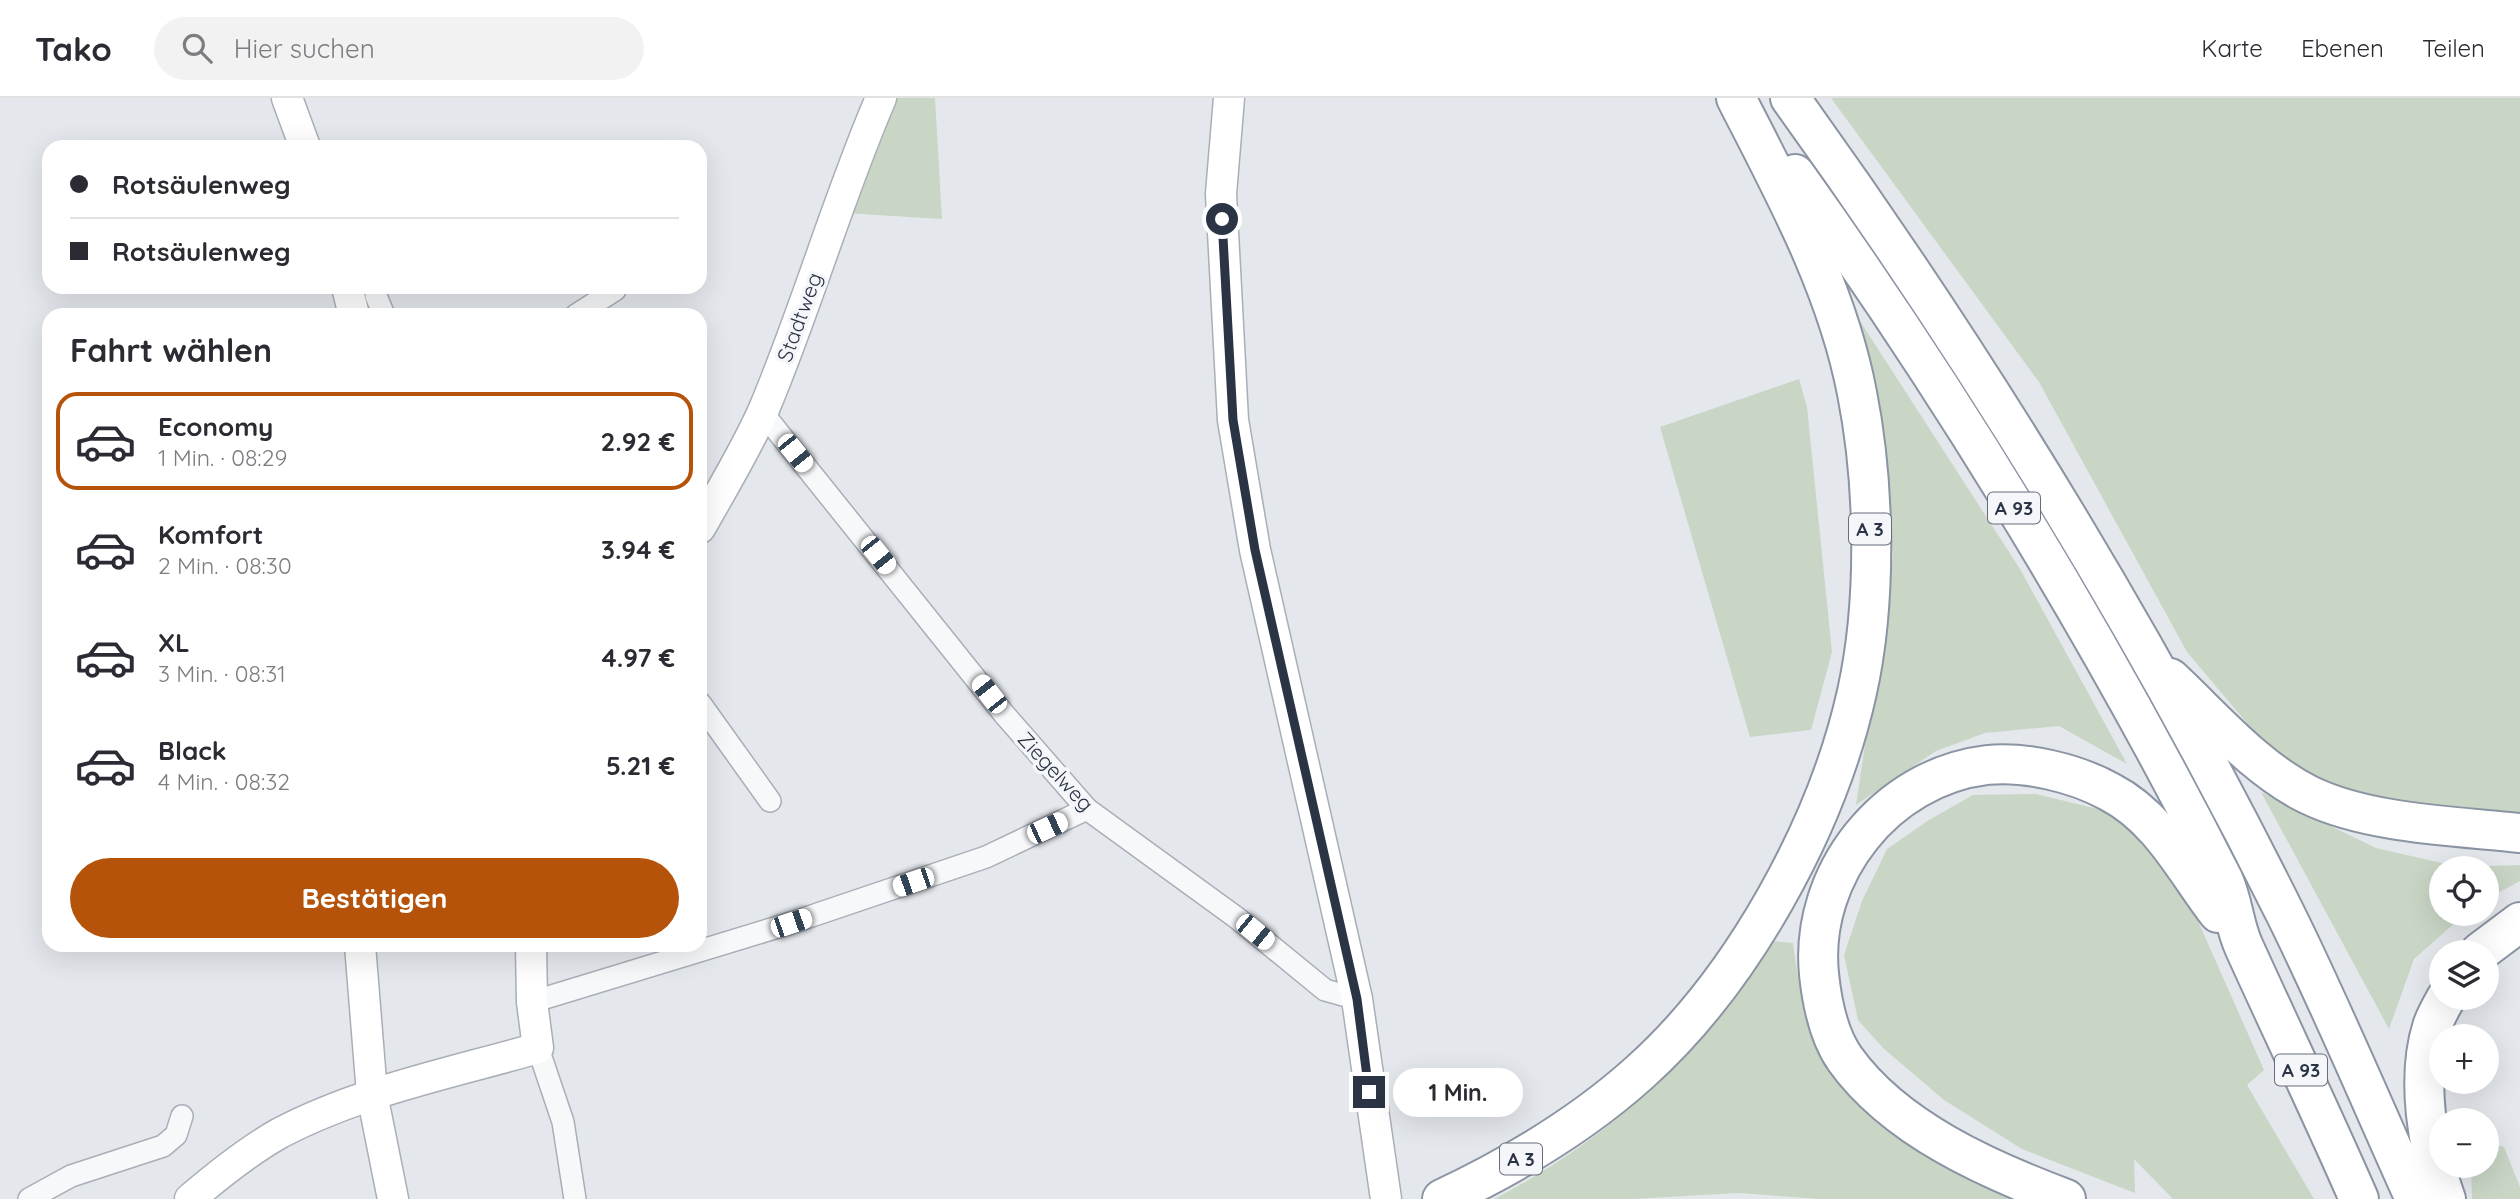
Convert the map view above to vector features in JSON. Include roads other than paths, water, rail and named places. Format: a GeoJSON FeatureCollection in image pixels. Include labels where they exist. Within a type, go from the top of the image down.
{"type":"FeatureCollection","features":[{"type":"Feature","properties":{"kind":"highway","name":"A 93"},"geometry":{"type":"LineString","coordinates":[[1739,98],[1869,281],[2041,552],[2129,701],[2225,884],[2242,943],[2359,1199]]}},
{"type":"Feature","properties":{"kind":"highway","name":"A 3"},"geometry":{"type":"LineString","coordinates":[[1442,1199],[1493,1175],[1585,1117],[1642,1071],[1701,1009],[1754,938],[1796,858],[1829,782],[1857,692],[1867,613],[1870,500],[1857,392],[1822,277],[1739,98]]}},
{"type":"Feature","properties":{"kind":"highway","name":"A 93"},"geometry":{"type":"LineString","coordinates":[[1790,98],[2030,454],[2149,658],[2286,915],[2415,1199]]}},
{"type":"Feature","properties":{"kind":"highway","name":"A 93"},"geometry":{"type":"LineString","coordinates":[[2149,658],[2258,761],[2309,795],[2358,810],[2413,821],[2520,833]]}},
{"type":"Feature","properties":{"kind":"highway","name":"A 93"},"geometry":{"type":"LineString","coordinates":[[2066,1199],[1928,1134],[1884,1101],[1845,1059],[1827,1022],[1816,946],[1824,908],[1840,865],[1867,829],[1898,800],[1937,778],[1987,765],[2026,767],[2068,775],[2110,792],[2143,816],[2166,839],[2242,943]]}},
{"type":"Feature","properties":{"kind":"highway"},"geometry":{"type":"LineString","coordinates":[[2496,940],[2520,922]]}},
{"type":"Feature","properties":{"kind":"highway"},"geometry":{"type":"LineString","coordinates":[[2440,1010],[2432,1027],[2423,1083],[2438,1179],[2446,1199]]}},
{"type":"Feature","properties":{"kind":"street"},"geometry":{"type":"LineString","coordinates":[[287,98],[302,140]]}},
{"type":"Feature","properties":{"kind":"street","name":"Stadtweg"},"geometry":{"type":"LineString","coordinates":[[707,515],[762,412],[801,313],[851,167],[881,98]]}},
{"type":"Feature","properties":{"kind":"street"},"geometry":{"type":"LineString","coordinates":[[1229,98],[1221,194],[1233,420],[1255,550],[1357,999],[1386,1199]]}},
{"type":"Feature","properties":{"kind":"street"},"geometry":{"type":"LineString","coordinates":[[355,294],[370,308]]}},
{"type":"Feature","properties":{"kind":"street"},"geometry":{"type":"LineString","coordinates":[[587,308],[609,294]]}},
{"type":"Feature","properties":{"kind":"street","name":"Ziegelweg"},"geometry":{"type":"LineString","coordinates":[[762,412],[1004,714],[1087,808],[1237,918],[1325,990],[1357,999]]}},
{"type":"Feature","properties":{"kind":"street"},"geometry":{"type":"LineString","coordinates":[[707,713],[770,800]]}},
{"type":"Feature","properties":{"kind":"street"},"geometry":{"type":"LineString","coordinates":[[707,949],[986,857],[1087,808]]}},
{"type":"Feature","properties":{"kind":"street"},"geometry":{"type":"LineString","coordinates":[[361,952],[372,1094],[393,1199]]}},
{"type":"Feature","properties":{"kind":"street"},"geometry":{"type":"LineString","coordinates":[[531,952],[532,1002],[538,1048],[563,1122],[575,1199]]}},
{"type":"Feature","properties":{"kind":"street"},"geometry":{"type":"LineString","coordinates":[[532,1002],[696,952]]}},
{"type":"Feature","properties":{"kind":"street"},"geometry":{"type":"LineString","coordinates":[[190,1199],[279,1134],[372,1094],[538,1048]]}},
{"type":"Feature","properties":{"kind":"street"},"geometry":{"type":"LineString","coordinates":[[29,1199],[71,1176],[163,1146],[176,1135],[182,1116]]}}]}
